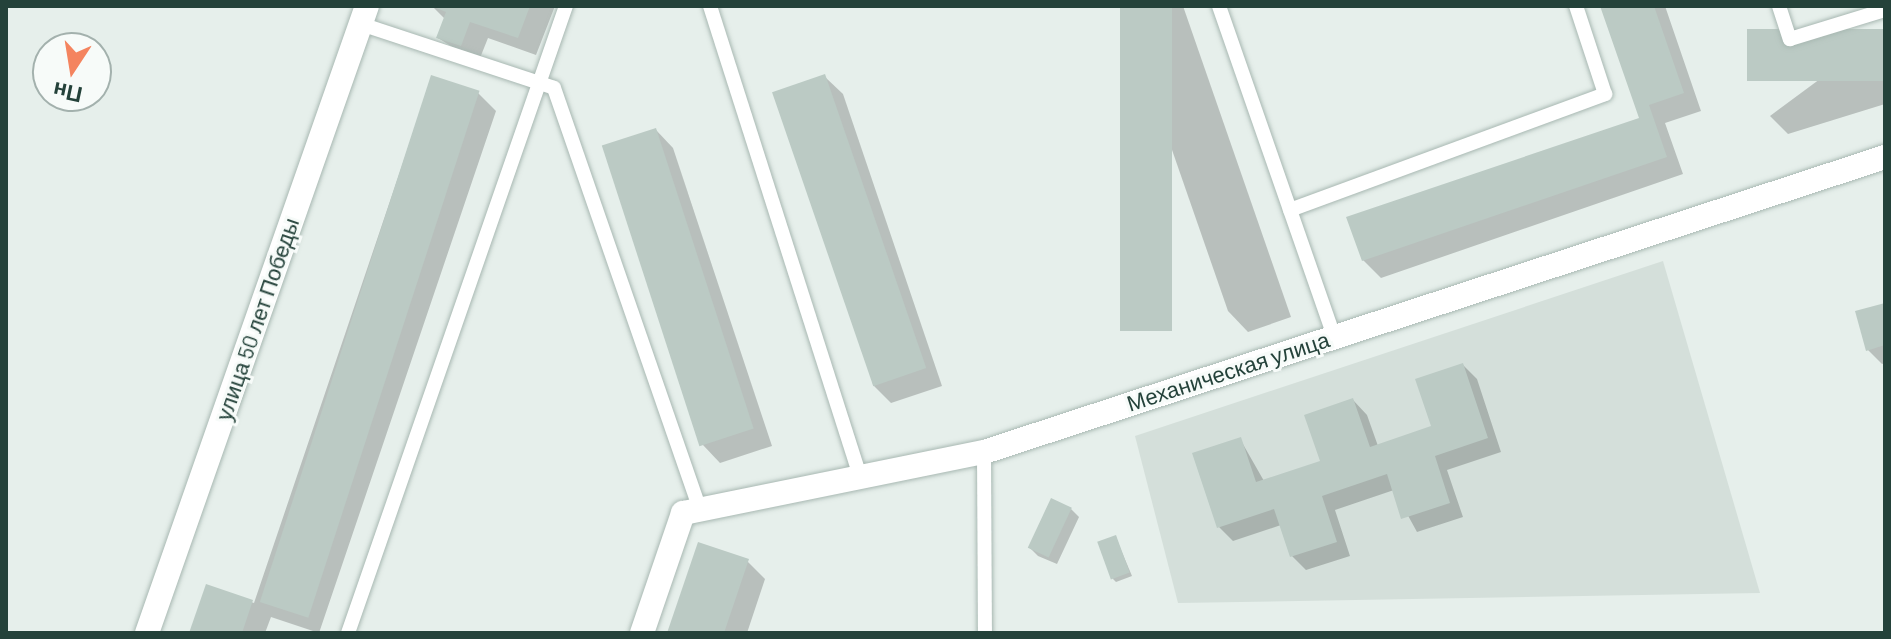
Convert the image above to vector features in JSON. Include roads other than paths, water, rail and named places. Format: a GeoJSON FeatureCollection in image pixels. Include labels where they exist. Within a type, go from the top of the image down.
{"type":"FeatureCollection","features":[{"type":"Feature","properties":{"kind":"street","name":"улица 50 лет Победы"},"geometry":{"type":"LineString","coordinates":[[147,633],[364,15]]}},
{"type":"Feature","properties":{"kind":"street","name":"Механическая улица"},"geometry":{"type":"LineString","coordinates":[[700,510],[984,452],[1885,157]]}},
{"type":"Feature","properties":{"kind":"street"},"geometry":{"type":"LineString","coordinates":[[642,633],[683,513],[700,510]]}},
{"type":"Feature","properties":{"kind":"lane"},"geometry":{"type":"LineString","coordinates":[[348,633],[536,82],[566,6]]}},
{"type":"Feature","properties":{"kind":"lane"},"geometry":{"type":"LineString","coordinates":[[710,6],[860,477]]}},
{"type":"Feature","properties":{"kind":"lane"},"geometry":{"type":"LineString","coordinates":[[1219,6],[1334,336]]}},
{"type":"Feature","properties":{"kind":"lane"},"geometry":{"type":"LineString","coordinates":[[1290,210],[1605,94],[1576,6]]}},
{"type":"Feature","properties":{"kind":"lane"},"geometry":{"type":"LineString","coordinates":[[1779,6],[1790,39],[1885,10]]}},
{"type":"Feature","properties":{"kind":"lane"},"geometry":{"type":"LineString","coordinates":[[364,15],[554,88],[700,510]]}},
{"type":"Feature","properties":{"kind":"lane"},"geometry":{"type":"LineString","coordinates":[[984,452],[985,633]]}}]}
